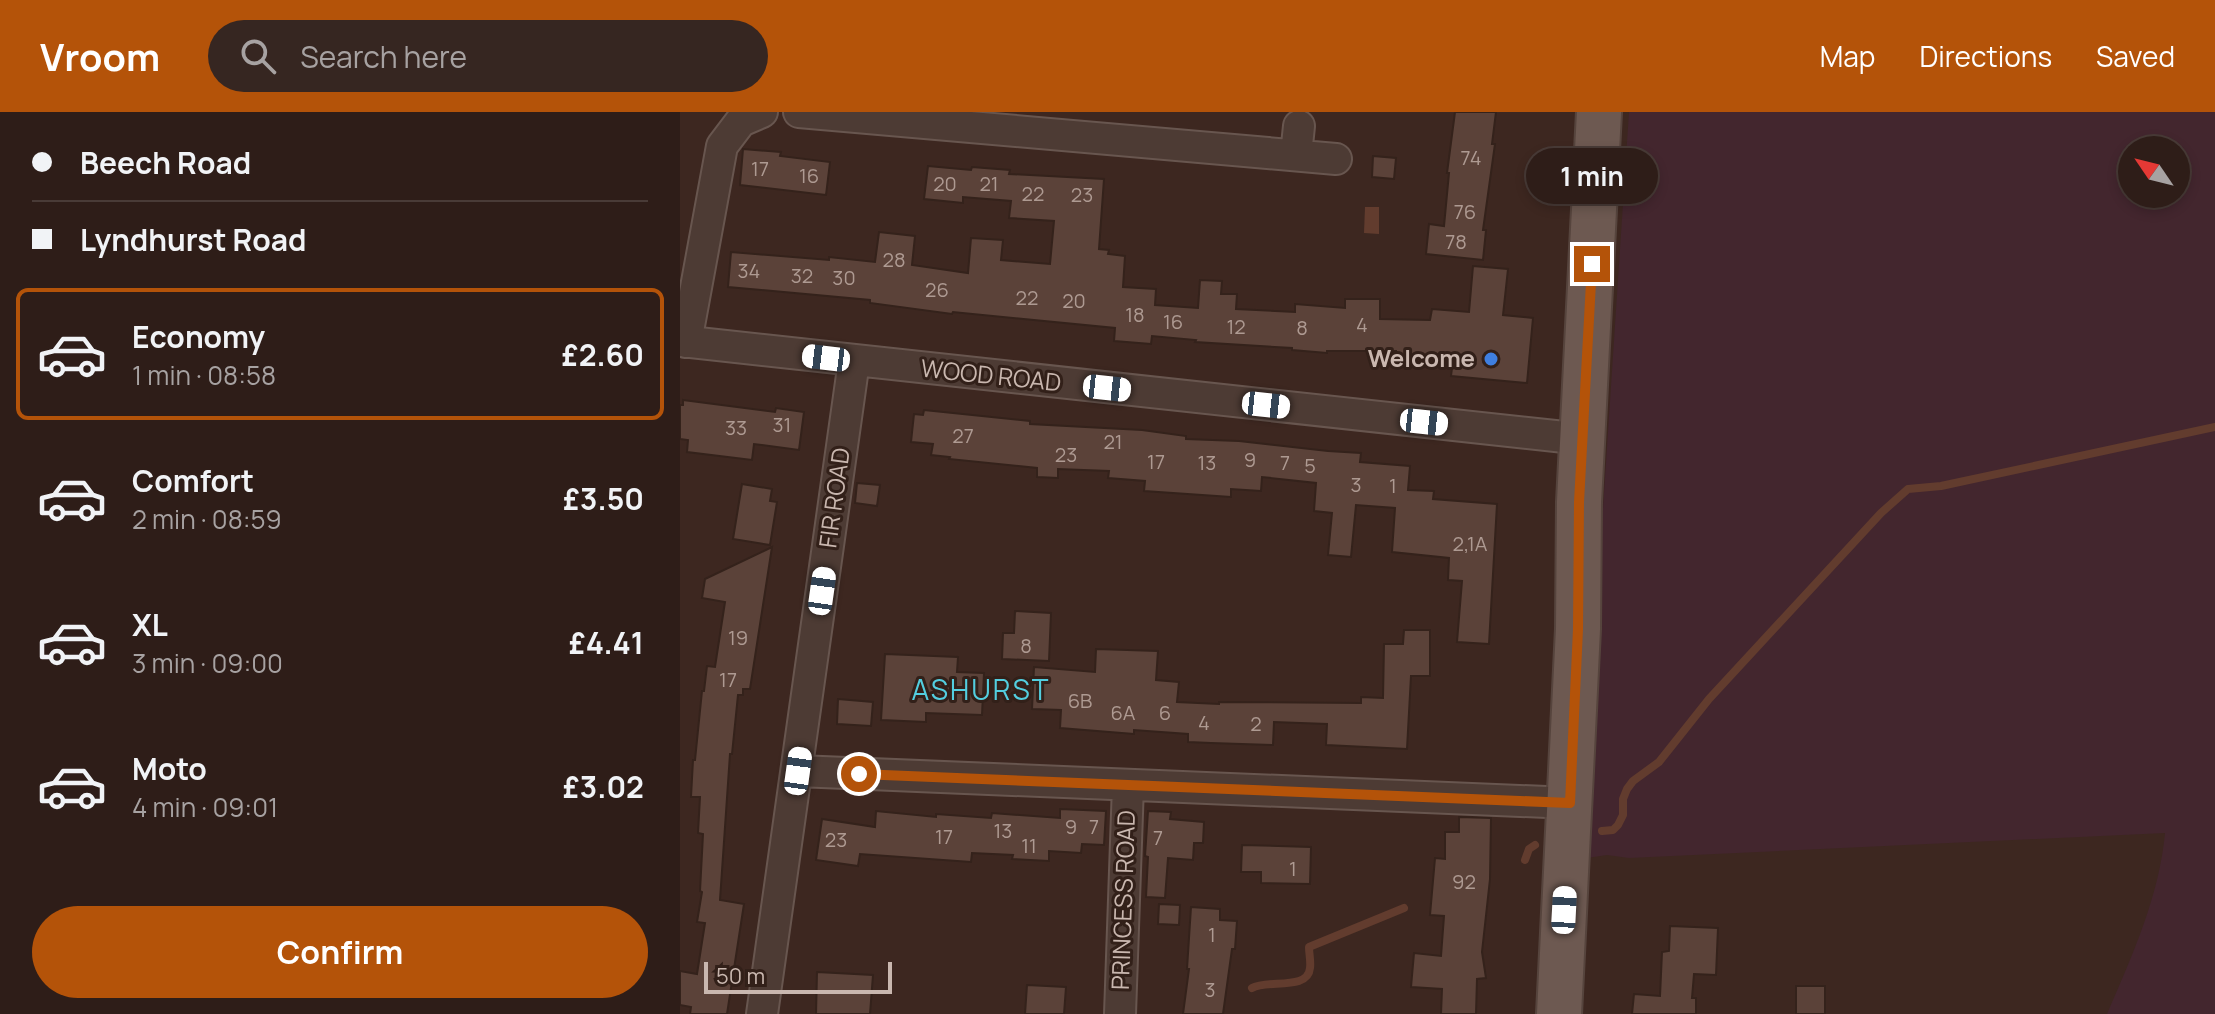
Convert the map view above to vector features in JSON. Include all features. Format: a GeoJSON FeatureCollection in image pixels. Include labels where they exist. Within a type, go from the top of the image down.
{"type":"FeatureCollection","features":[{"type":"Feature","properties":{"kind":"main road"},"geometry":{"type":"LineString","coordinates":[[1559,1014],[1578,629],[1579,502],[1599,112]]}},
{"type":"Feature","properties":{"kind":"street"},"geometry":{"type":"LineString","coordinates":[[683,342],[722,146],[741,121],[762,112]]}},
{"type":"Feature","properties":{"kind":"street"},"geometry":{"type":"LineString","coordinates":[[799,112],[1298,141],[1336,159]]}},
{"type":"Feature","properties":{"kind":"street","name":"WOOD ROAD"},"geometry":{"type":"LineString","coordinates":[[683,342],[1583,439]]}},
{"type":"Feature","properties":{"kind":"street","name":"FIR ROAD"},"geometry":{"type":"LineString","coordinates":[[762,1014],[854,361]]}},
{"type":"Feature","properties":{"kind":"street"},"geometry":{"type":"LineString","coordinates":[[798,771],[1570,803]]}},
{"type":"Feature","properties":{"kind":"street","name":"PRINCESS ROAD"},"geometry":{"type":"LineString","coordinates":[[1120,1014],[1128,785]]}},
{"type":"Feature","properties":{"kind":"shaded area"},"geometry":{"type":"Polygon","coordinates":[[[1629,112],[2215,112],[2215,1014],[2107,1014],[2151,903],[2165,833],[1629,858],[1607,855],[1580,859],[1629,112]]]}},
{"type":"Feature","properties":{"kind":"shaded area"},"geometry":{"type":"Polygon","coordinates":[[[1365,207],[1379,207],[1379,234],[1364,233],[1365,207]]]}},
{"type":"Feature","properties":{"kind":"building"},"geometry":{"type":"Polygon","coordinates":[[[1455,112],[1496,112],[1492,144],[1495,144],[1483,230],[1486,230],[1483,260],[1426,254],[1429,224],[1444,226],[1455,112]]]}},
{"type":"Feature","properties":{"kind":"building"},"geometry":{"type":"Polygon","coordinates":[[[743,149],[781,152],[780,156],[830,162],[826,195],[740,185],[743,149]]]}},
{"type":"Feature","properties":{"kind":"building"},"geometry":{"type":"Polygon","coordinates":[[[1373,156],[1396,158],[1394,179],[1372,177],[1373,156]]]}},
{"type":"Feature","properties":{"kind":"building"},"geometry":{"type":"Polygon","coordinates":[[[928,166],[1104,179],[1099,249],[1109,250],[1108,254],[1125,256],[1123,287],[1156,289],[1155,305],[1198,308],[1200,280],[1222,281],[1221,294],[1237,294],[1236,309],[1295,312],[1295,304],[1345,308],[1345,299],[1380,299],[1380,319],[1430,320],[1432,309],[1469,312],[1473,266],[1508,269],[1503,315],[1533,318],[1527,383],[1451,376],[1453,360],[1396,358],[1396,351],[1327,353],[1152,336],[1151,344],[1114,341],[1115,328],[952,314],[870,303],[870,300],[728,287],[731,252],[875,262],[879,232],[915,236],[912,265],[968,273],[971,238],[1003,240],[1001,260],[1050,264],[1054,221],[1009,218],[1011,201],[963,197],[963,203],[924,199],[928,166]]]}},
{"type":"Feature","properties":{"kind":"building"},"geometry":{"type":"Polygon","coordinates":[[[683,400],[775,412],[776,408],[804,412],[799,450],[754,444],[752,460],[687,452],[688,440],[680,439],[680,405],[683,405],[683,400]]]}},
{"type":"Feature","properties":{"kind":"building"},"geometry":{"type":"Polygon","coordinates":[[[924,410],[1030,421],[1030,424],[1142,430],[1186,436],[1186,439],[1361,453],[1360,462],[1410,466],[1408,490],[1434,491],[1433,499],[1497,504],[1489,644],[1457,642],[1462,581],[1448,580],[1449,558],[1392,552],[1395,508],[1356,505],[1351,557],[1328,555],[1332,513],[1314,511],[1316,483],[1262,477],[1261,491],[1231,489],[1231,497],[1144,491],[1145,481],[1108,478],[1109,471],[1058,469],[1058,478],[1037,477],[1037,468],[931,455],[933,444],[911,442],[914,414],[923,415],[924,410]]]}},
{"type":"Feature","properties":{"kind":"building"},"geometry":{"type":"Polygon","coordinates":[[[857,483],[880,485],[877,506],[855,503],[857,483]]]}},
{"type":"Feature","properties":{"kind":"building"},"geometry":{"type":"Polygon","coordinates":[[[742,484],[772,489],[770,501],[777,502],[770,545],[733,539],[742,484]]]}},
{"type":"Feature","properties":{"kind":"building"},"geometry":{"type":"Polygon","coordinates":[[[772,547],[750,689],[743,689],[743,695],[738,695],[730,754],[720,900],[744,904],[727,1014],[690,1014],[691,1007],[680,1005],[680,971],[697,974],[705,923],[697,922],[702,892],[703,834],[698,833],[700,797],[691,797],[693,760],[707,666],[715,667],[725,602],[702,598],[705,579],[772,547]]]}},
{"type":"Feature","properties":{"kind":"building"},"geometry":{"type":"Polygon","coordinates":[[[1015,611],[1051,613],[1049,661],[1002,659],[1003,633],[1014,633],[1015,611]]]}},
{"type":"Feature","properties":{"kind":"building"},"geometry":{"type":"Polygon","coordinates":[[[1404,630],[1430,630],[1430,676],[1411,676],[1407,749],[1326,745],[1327,724],[1274,722],[1273,745],[1188,742],[1188,734],[1134,730],[1134,734],[1060,728],[1061,710],[1032,709],[1034,667],[1095,672],[1096,649],[1158,651],[1156,680],[1179,682],[1177,702],[1361,703],[1361,697],[1383,698],[1384,644],[1403,644],[1404,630]]]}},
{"type":"Feature","properties":{"kind":"building"},"geometry":{"type":"Polygon","coordinates":[[[885,654],[958,657],[957,672],[984,673],[982,715],[926,713],[926,722],[881,720],[885,654]]]}},
{"type":"Feature","properties":{"kind":"building"},"geometry":{"type":"Polygon","coordinates":[[[838,699],[873,702],[871,726],[837,724],[838,699]]]}},
{"type":"Feature","properties":{"kind":"building"},"geometry":{"type":"Polygon","coordinates":[[[1060,809],[1106,811],[1104,845],[1082,844],[1081,853],[1049,851],[1049,861],[972,853],[971,862],[860,854],[858,866],[816,860],[822,819],[875,827],[876,811],[936,817],[936,814],[991,818],[992,813],[1060,818],[1060,809]]]}},
{"type":"Feature","properties":{"kind":"building"},"geometry":{"type":"Polygon","coordinates":[[[1148,811],[1171,812],[1170,819],[1204,822],[1203,843],[1194,843],[1193,860],[1168,858],[1165,898],[1146,897],[1148,811]]]}},
{"type":"Feature","properties":{"kind":"building"},"geometry":{"type":"Polygon","coordinates":[[[1459,817],[1491,818],[1490,879],[1482,952],[1486,978],[1477,979],[1476,1014],[1441,1014],[1442,989],[1411,987],[1414,953],[1441,956],[1444,916],[1430,915],[1435,858],[1445,859],[1445,832],[1459,832],[1459,817]]]}},
{"type":"Feature","properties":{"kind":"building"},"geometry":{"type":"Polygon","coordinates":[[[1242,845],[1311,847],[1310,884],[1261,883],[1261,872],[1241,872],[1242,845]]]}},
{"type":"Feature","properties":{"kind":"building"},"geometry":{"type":"Polygon","coordinates":[[[1159,904],[1180,905],[1179,925],[1158,924],[1159,904]]]}},
{"type":"Feature","properties":{"kind":"building"},"geometry":{"type":"Polygon","coordinates":[[[1191,907],[1220,909],[1220,920],[1237,921],[1223,1014],[1183,1014],[1189,969],[1191,907]]]}},
{"type":"Feature","properties":{"kind":"building"},"geometry":{"type":"Polygon","coordinates":[[[1670,926],[1718,928],[1716,975],[1694,974],[1692,998],[1696,998],[1696,1014],[1632,1014],[1634,994],[1660,996],[1662,952],[1669,951],[1670,926]]]}},
{"type":"Feature","properties":{"kind":"building"},"geometry":{"type":"Polygon","coordinates":[[[817,972],[873,975],[870,1014],[816,1014],[817,972]]]}},
{"type":"Feature","properties":{"kind":"building"},"geometry":{"type":"Polygon","coordinates":[[[1027,985],[1066,987],[1064,1014],[1025,1014],[1027,985]]]}},
{"type":"Feature","properties":{"kind":"building"},"geometry":{"type":"Polygon","coordinates":[[[1796,986],[1825,986],[1825,1014],[1796,1014],[1796,986]]]}},
{"type":"Feature","properties":{"kind":"waterway"},"geometry":{"type":"LineString","coordinates":[[1602,831],[1613,830],[1618,825],[1623,815],[1623,799],[1633,781],[1659,762],[1709,699],[1881,513],[1908,489],[1941,486],[2215,427]]}},
{"type":"Feature","properties":{"kind":"waterway"},"geometry":{"type":"LineString","coordinates":[[1525,860],[1529,849],[1535,845]]}},
{"type":"Feature","properties":{"kind":"waterway"},"geometry":{"type":"LineString","coordinates":[[1252,988],[1302,980],[1310,968],[1309,947],[1404,908]]}},
{"type":"Feature","properties":{"kind":"place","name":"Welcome"},"geometry":{"type":"Point","coordinates":[1491,359]}},
{"type":"Feature","properties":{"kind":"district","name":"ASHURST"},"geometry":{"type":"Point","coordinates":[981,690]}},
{"type":"Feature","properties":{"kind":"route"},"geometry":{"type":"LineString","coordinates":[[859,774],[1570,803],[1578,629],[1579,502],[1592,264]]}}]}
